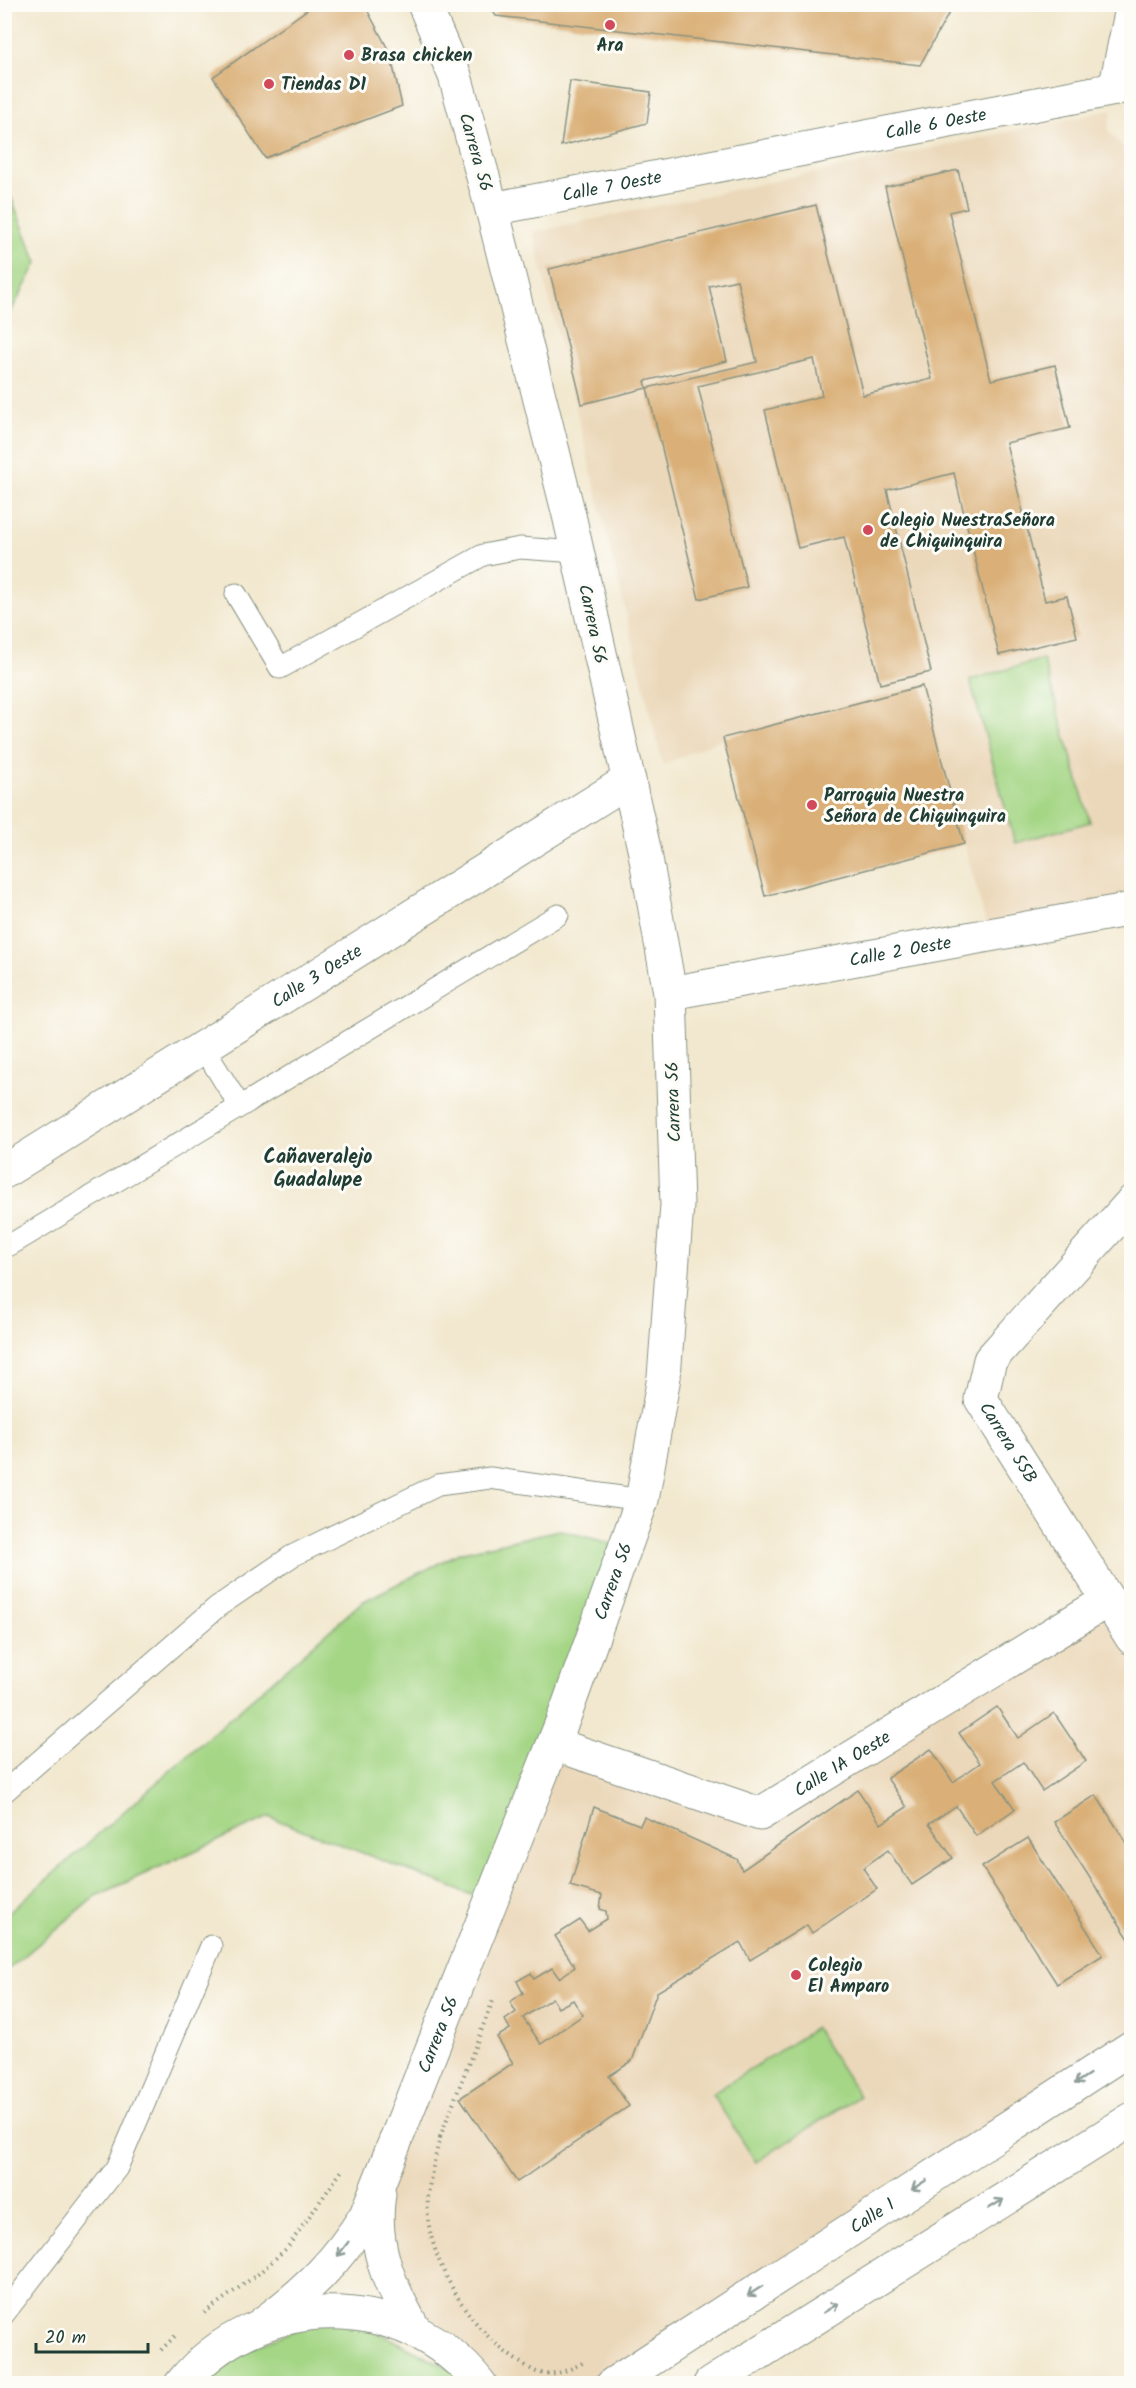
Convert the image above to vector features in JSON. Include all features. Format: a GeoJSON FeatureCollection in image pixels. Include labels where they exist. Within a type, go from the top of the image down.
{"type":"FeatureCollection","features":[{"type":"Feature","properties":{"kind":"street","name":"Carrera 56"},"geometry":{"type":"LineString","coordinates":[[262,2324],[322,2276],[346,2247],[366,2215],[382,2180],[402,2124],[554,1744],[642,1500],[664,1377],[677,1205],[670,993],[645,853],[577,552],[492,209],[454,76],[424,4]]}},
{"type":"Feature","properties":{"kind":"street"},"geometry":{"type":"LineString","coordinates":[[1123,99],[1131,9]]}},
{"type":"Feature","properties":{"kind":"street","name":"Calle 6 Oeste"},"geometry":{"type":"LineString","coordinates":[[729,163],[1123,99]]}},
{"type":"Feature","properties":{"kind":"street","name":"Calle 7 Oeste"},"geometry":{"type":"LineString","coordinates":[[492,209],[729,163]]}},
{"type":"Feature","properties":{"kind":"street","name":"Calle 3 Oeste"},"geometry":{"type":"LineString","coordinates":[[4,1172],[629,780]]}},
{"type":"Feature","properties":{"kind":"street","name":"Calle 2 Oeste"},"geometry":{"type":"LineString","coordinates":[[670,993],[1131,909]]}},
{"type":"Feature","properties":{"kind":"street","name":"Carrera 55B"},"geometry":{"type":"LineString","coordinates":[[1131,1202],[990,1360],[981,1399],[1131,1638]]}},
{"type":"Feature","properties":{"kind":"street","name":"Calle 1A Oeste"},"geometry":{"type":"LineString","coordinates":[[554,1744],[760,1814],[1108,1600]]}},
{"type":"Feature","properties":{"kind":"street","name":"Calle 1"},"geometry":{"type":"LineString","coordinates":[[613,2384],[1131,2047]]}},
{"type":"Feature","properties":{"kind":"street"},"geometry":{"type":"LineString","coordinates":[[710,2384],[1131,2119]]}},
{"type":"Feature","properties":{"kind":"street","name":"Carrera 56"},"geometry":{"type":"LineString","coordinates":[[382,2180],[377,2211],[378,2242],[385,2273],[415,2331]]}},
{"type":"Feature","properties":{"kind":"street"},"geometry":{"type":"LineString","coordinates":[[181,2384],[215,2350],[262,2324],[300,2313],[339,2312],[378,2317],[415,2331],[449,2352],[480,2384]]}},
{"type":"Feature","properties":{"kind":"lane"},"geometry":{"type":"LineString","coordinates":[[236,594],[280,668],[483,555],[520,548],[577,552]]}},
{"type":"Feature","properties":{"kind":"lane"},"geometry":{"type":"LineString","coordinates":[[4,1245],[10,1245],[558,915]]}},
{"type":"Feature","properties":{"kind":"lane"},"geometry":{"type":"LineString","coordinates":[[203,1047],[239,1105]]}},
{"type":"Feature","properties":{"kind":"lane"},"geometry":{"type":"LineString","coordinates":[[4,1792],[217,1606],[292,1556],[438,1485],[490,1478],[642,1500]]}},
{"type":"Feature","properties":{"kind":"lane"},"geometry":{"type":"LineString","coordinates":[[4,2314],[117,2168],[211,1946]]}},
{"type":"Feature","properties":{"kind":"path"},"geometry":{"type":"LineString","coordinates":[[402,2124],[440,2137],[427,2190],[429,2229],[441,2268],[473,2318],[509,2355],[539,2373],[568,2372],[588,2359]]}},
{"type":"Feature","properties":{"kind":"path"},"geometry":{"type":"LineString","coordinates":[[287,2248],[348,2159]]}},
{"type":"Feature","properties":{"kind":"shaded area","name":"Colegio NuestraSeñora de Chiquinquira"},"geometry":{"type":"Polygon","coordinates":[[[1112,110],[1108,131],[1132,157],[1131,909],[989,935],[922,686],[723,738],[663,765],[533,232],[1112,110]]]}},
{"type":"Feature","properties":{"kind":"shaded area","name":"Colegio El Amparo"},"geometry":{"type":"Polygon","coordinates":[[[1108,1600],[1131,1638],[1131,2047],[613,2383],[480,2383],[398,2301],[377,2211],[554,1744],[760,1814],[1108,1600]]]}},
{"type":"Feature","properties":{"kind":"green space"},"geometry":{"type":"Polygon","coordinates":[[[5,182],[37,263],[4,323],[5,182]]]}},
{"type":"Feature","properties":{"kind":"green space"},"geometry":{"type":"Polygon","coordinates":[[[1043,659],[1090,822],[1015,843],[970,680],[1043,659]]]}},
{"type":"Feature","properties":{"kind":"green space"},"geometry":{"type":"Polygon","coordinates":[[[559,1530],[626,1547],[490,1902],[269,1817],[96,1896],[5,1972],[4,1917],[362,1602],[459,1553],[559,1530]]]}},
{"type":"Feature","properties":{"kind":"green space"},"geometry":{"type":"Polygon","coordinates":[[[815,2028],[859,2096],[756,2162],[712,2094],[815,2028]]]}},
{"type":"Feature","properties":{"kind":"green space"},"geometry":{"type":"Polygon","coordinates":[[[339,2312],[480,2384],[181,2384],[189,2373],[339,2312]]]}},
{"type":"Feature","properties":{"kind":"building","name":"Tiendas D1"},"geometry":{"type":"Polygon","coordinates":[[[315,4],[364,4],[390,53],[402,106],[265,158],[213,77],[315,4]]]}},
{"type":"Feature","properties":{"kind":"building"},"geometry":{"type":"Polygon","coordinates":[[[488,4],[954,4],[920,65],[496,16],[488,4]]]}},
{"type":"Feature","properties":{"kind":"building"},"geometry":{"type":"Polygon","coordinates":[[[570,81],[651,92],[647,123],[561,146],[570,81]]]}},
{"type":"Feature","properties":{"kind":"building"},"geometry":{"type":"Polygon","coordinates":[[[958,170],[967,208],[949,212],[991,380],[1055,365],[1070,428],[1006,443],[1045,601],[1067,596],[1077,637],[999,655],[954,473],[887,490],[931,672],[880,684],[844,537],[798,548],[765,410],[822,396],[814,359],[698,386],[747,587],[699,599],[647,388],[582,404],[549,269],[816,205],[863,395],[932,379],[885,187],[958,170]],[[737,280],[709,286],[727,361],[645,381],[647,388],[757,362],[737,280]]]}},
{"type":"Feature","properties":{"kind":"building"},"geometry":{"type":"Polygon","coordinates":[[[922,686],[964,844],[765,896],[723,738],[922,686]]]}},
{"type":"Feature","properties":{"kind":"building"},"geometry":{"type":"Polygon","coordinates":[[[997,1707],[1018,1738],[1054,1713],[1086,1761],[1042,1791],[1023,1762],[995,1781],[1015,1809],[976,1836],[956,1806],[929,1824],[953,1858],[912,1885],[888,1850],[863,1868],[877,1889],[812,1933],[807,1925],[750,1960],[740,1942],[657,1992],[632,2061],[609,2076],[629,2106],[517,2182],[460,2098],[513,2063],[497,2037],[510,2029],[505,2020],[516,2012],[510,2002],[523,1993],[517,1981],[531,1973],[534,1979],[552,1968],[559,1978],[575,1967],[555,1936],[580,1920],[588,1931],[607,1919],[606,1911],[600,1909],[602,1895],[570,1886],[594,1807],[640,1825],[644,1817],[737,1859],[742,1870],[858,1790],[881,1824],[907,1807],[887,1778],[931,1749],[953,1782],[980,1763],[959,1733],[997,1707]],[[552,1998],[523,2018],[541,2044],[583,2015],[573,2000],[558,2008],[552,1998]]]}},
{"type":"Feature","properties":{"kind":"building"},"geometry":{"type":"Polygon","coordinates":[[[1096,1795],[1131,1850],[1131,1938],[1129,1939],[1054,1822],[1096,1795]]]}},
{"type":"Feature","properties":{"kind":"building"},"geometry":{"type":"Polygon","coordinates":[[[1028,1838],[1103,1955],[1057,1984],[982,1867],[1028,1838]]]}},
{"type":"Feature","properties":{"kind":"place","name":"Ara"},"geometry":{"type":"Point","coordinates":[610,25]}},
{"type":"Feature","properties":{"kind":"place","name":"Brasa chicken"},"geometry":{"type":"Point","coordinates":[349,55]}},
{"type":"Feature","properties":{"kind":"place","name":"Tiendas D1"},"geometry":{"type":"Point","coordinates":[269,84]}},
{"type":"Feature","properties":{"kind":"place","name":"Colegio NuestraSeñora de Chiquinquira"},"geometry":{"type":"Point","coordinates":[868,530]}},
{"type":"Feature","properties":{"kind":"place","name":"Parroquia Nuestra Señora de Chiquinquira"},"geometry":{"type":"Point","coordinates":[812,805]}},
{"type":"Feature","properties":{"kind":"place","name":"Colegio El Amparo"},"geometry":{"type":"Point","coordinates":[796,1975]}},
{"type":"Feature","properties":{"kind":"district","name":"Cañaveralejo Guadalupe"},"geometry":{"type":"Point","coordinates":[318,1168]}}]}
